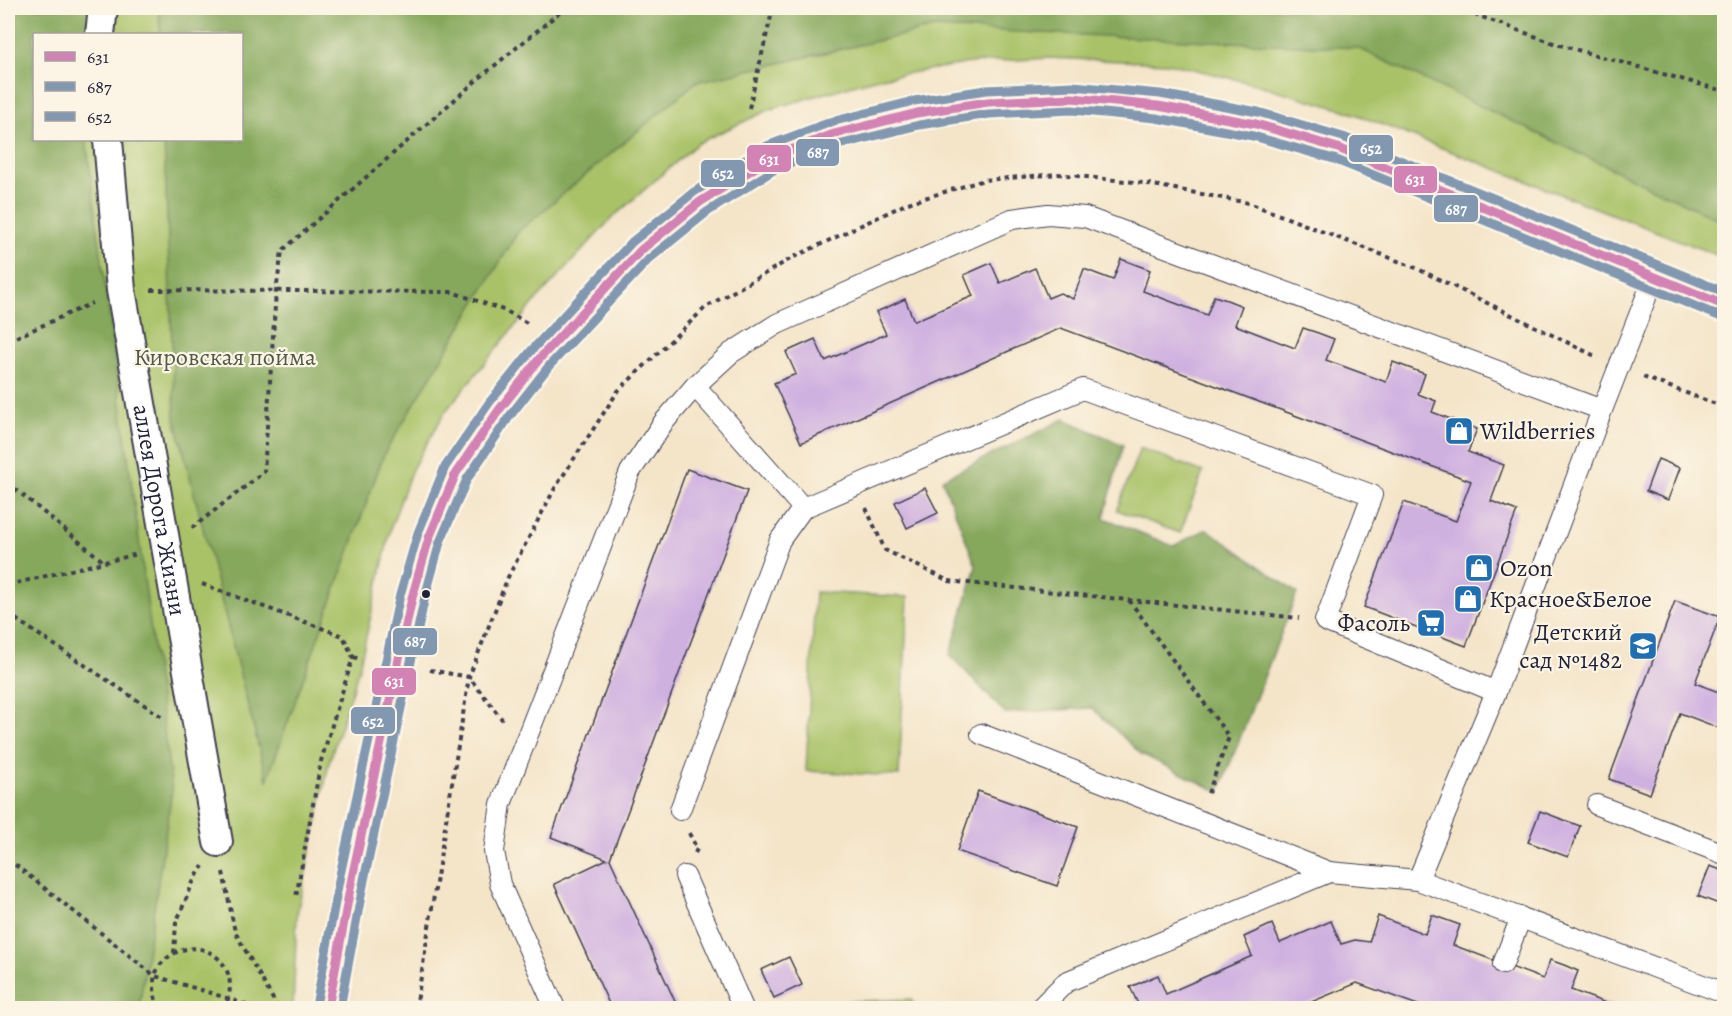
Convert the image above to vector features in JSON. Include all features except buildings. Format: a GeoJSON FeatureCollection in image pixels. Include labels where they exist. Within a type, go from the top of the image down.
{"type":"FeatureCollection","features":[{"type":"Feature","properties":{"kind":"street"},"geometry":{"type":"LineString","coordinates":[[100,33],[103,8]]}},
{"type":"Feature","properties":{"kind":"street"},"geometry":{"type":"LineString","coordinates":[[328,1008],[352,878],[412,598],[429,538],[456,473],[499,410],[540,357],[641,250],[700,202],[772,157],[834,134],[917,113],[988,102],[1072,98],[1158,106],[1256,124],[1338,148],[1725,305]]}},
{"type":"Feature","properties":{"kind":"street","name":"аллея Дорога Жизни"},"geometry":{"type":"LineString","coordinates":[[108,141],[121,290],[218,842]]}},
{"type":"Feature","properties":{"kind":"lane"},"geometry":{"type":"LineString","coordinates":[[555,1008],[500,884],[494,851],[501,804],[630,472],[663,423],[695,386],[730,353],[777,324],[1012,219],[1048,214],[1085,217],[1602,410]]}},
{"type":"Feature","properties":{"kind":"lane"},"geometry":{"type":"LineString","coordinates":[[1418,880],[1496,692],[1654,278]]}},
{"type":"Feature","properties":{"kind":"lane"},"geometry":{"type":"LineString","coordinates":[[695,386],[803,508]]}},
{"type":"Feature","properties":{"kind":"lane"},"geometry":{"type":"LineString","coordinates":[[683,818],[780,540],[803,508],[1083,389],[1372,495],[1325,621],[1496,692]]}},
{"type":"Feature","properties":{"kind":"lane"},"geometry":{"type":"LineString","coordinates":[[981,734],[1329,872],[1418,880],[1725,993]]}},
{"type":"Feature","properties":{"kind":"lane"},"geometry":{"type":"LineString","coordinates":[[1597,805],[1725,854]]}},
{"type":"Feature","properties":{"kind":"lane"},"geometry":{"type":"LineString","coordinates":[[1040,1008],[1066,981],[1329,872]]}},
{"type":"Feature","properties":{"kind":"lane"},"geometry":{"type":"LineString","coordinates":[[685,876],[743,1008]]}},
{"type":"Feature","properties":{"kind":"lane"},"geometry":{"type":"LineString","coordinates":[[1503,964],[1521,917]]}},
{"type":"Feature","properties":{"kind":"path"},"geometry":{"type":"LineString","coordinates":[[168,560],[264,472],[276,291],[282,251],[477,80],[565,8]]}},
{"type":"Feature","properties":{"kind":"path"},"geometry":{"type":"LineString","coordinates":[[750,108],[773,8]]}},
{"type":"Feature","properties":{"kind":"path"},"geometry":{"type":"LineString","coordinates":[[1457,8],[1556,44],[1725,91]]}},
{"type":"Feature","properties":{"kind":"path"},"geometry":{"type":"LineString","coordinates":[[1416,268],[1619,368],[1725,407]]}},
{"type":"Feature","properties":{"kind":"path"},"geometry":{"type":"LineString","coordinates":[[8,341],[121,290],[452,292],[506,311],[557,339]]}},
{"type":"Feature","properties":{"kind":"path"},"geometry":{"type":"LineString","coordinates":[[8,483],[104,562]]}},
{"type":"Feature","properties":{"kind":"path"},"geometry":{"type":"LineString","coordinates":[[856,486],[885,550],[949,581],[1325,621]]}},
{"type":"Feature","properties":{"kind":"path"},"geometry":{"type":"LineString","coordinates":[[8,585],[104,562],[168,560],[343,636],[353,657],[321,760],[296,897]]}},
{"type":"Feature","properties":{"kind":"path"},"geometry":{"type":"LineString","coordinates":[[416,1008],[469,677],[508,578]]}},
{"type":"Feature","properties":{"kind":"path"},"geometry":{"type":"LineString","coordinates":[[1128,600],[1229,737],[1198,820]]}},
{"type":"Feature","properties":{"kind":"path"},"geometry":{"type":"LineString","coordinates":[[8,614],[200,742]]}},
{"type":"Feature","properties":{"kind":"path"},"geometry":{"type":"LineString","coordinates":[[353,657],[361,658]]}},
{"type":"Feature","properties":{"kind":"path"},"geometry":{"type":"LineString","coordinates":[[426,670],[469,677],[523,747]]}},
{"type":"Feature","properties":{"kind":"path"},"geometry":{"type":"LineString","coordinates":[[683,818],[697,849]]}},
{"type":"Feature","properties":{"kind":"path"},"geometry":{"type":"LineString","coordinates":[[174,953],[176,923],[194,880],[218,842]]}},
{"type":"Feature","properties":{"kind":"path"},"geometry":{"type":"LineString","coordinates":[[218,842],[235,932],[278,1008]]}},
{"type":"Feature","properties":{"kind":"path"},"geometry":{"type":"LineString","coordinates":[[8,859],[155,976],[255,1008]]}},
{"type":"Feature","properties":{"kind":"path"},"geometry":{"type":"LineString","coordinates":[[160,1008],[154,992],[155,976],[162,963],[174,953],[188,949],[203,950],[217,957],[226,969],[231,984],[230,999],[224,1008]]}},
{"type":"Feature","properties":{"kind":"green space","name":"Кировская пойма"},"geometry":{"type":"Polygon","coordinates":[[[8,8],[1724,8],[1724,258],[1347,111],[1259,85],[1168,63],[1048,58],[970,63],[874,79],[771,109],[698,143],[611,219],[533,304],[445,412],[412,469],[391,527],[359,668],[329,763],[297,914],[293,1008],[8,1008],[8,8]]]}},
{"type":"Feature","properties":{"kind":"green space"},"geometry":{"type":"Polygon","coordinates":[[[8,8],[94,8],[88,33],[33,33],[33,141],[86,141],[172,790],[139,1008],[8,1008],[8,8]]]}},
{"type":"Feature","properties":{"kind":"green space"},"geometry":{"type":"Polygon","coordinates":[[[159,8],[1724,8],[1724,222],[1358,48],[934,28],[696,82],[518,232],[384,454],[267,780],[175,418],[164,141],[243,141],[243,33],[160,33],[159,8]]]}},
{"type":"Feature","properties":{"kind":"green space"},"geometry":{"type":"Polygon","coordinates":[[[1064,419],[1123,445],[1104,518],[1173,546],[1207,529],[1297,593],[1219,792],[1141,754],[1092,708],[1005,713],[950,655],[976,566],[942,479],[1064,419]]]}},
{"type":"Feature","properties":{"kind":"green space"},"geometry":{"type":"Polygon","coordinates":[[[1140,448],[1203,472],[1180,533],[1117,510],[1140,448]]]}},
{"type":"Feature","properties":{"kind":"green space"},"geometry":{"type":"Polygon","coordinates":[[[815,592],[908,597],[899,776],[806,771],[815,592]]]}},
{"type":"Feature","properties":{"kind":"green space"},"geometry":{"type":"Polygon","coordinates":[[[911,999],[915,1008],[837,1008],[836,1002],[911,999]]]}},
{"type":"Feature","properties":{"kind":"transit line","name":"652"},"geometry":{"type":"LineString","coordinates":[[316,1006],[340,875],[400,595],[418,533],[445,467],[489,403],[531,351],[632,242],[694,192],[767,146],[831,122],[914,101],[986,90],[1073,86],[1160,94],[1258,112],[1343,137],[1724,292]]}},
{"type":"Feature","properties":{"kind":"transit line","name":"631"},"geometry":{"type":"LineString","coordinates":[[328,1008],[352,878],[412,598],[429,538],[456,473],[499,410],[540,358],[641,250],[700,202],[772,157],[834,134],[917,113],[988,102],[1072,98],[1158,106],[1256,124],[1338,148],[1724,305]]}},
{"type":"Feature","properties":{"kind":"transit line","name":"687"},"geometry":{"type":"LineString","coordinates":[[340,1008],[364,880],[424,601],[440,542],[467,479],[509,417],[549,366],[649,259],[707,212],[777,168],[838,145],[919,125],[989,114],[1072,110],[1156,118],[1253,136],[1334,159],[1719,316]]}},
{"type":"Feature","properties":{"kind":"place","name":"Wildberries"},"geometry":{"type":"Point","coordinates":[1459,431]}},
{"type":"Feature","properties":{"kind":"place","name":"Ozon"},"geometry":{"type":"Point","coordinates":[1479,568]}},
{"type":"Feature","properties":{"kind":"place","name":"Красное&Белое"},"geometry":{"type":"Point","coordinates":[1468,599]}},
{"type":"Feature","properties":{"kind":"place","name":"Фасоль"},"geometry":{"type":"Point","coordinates":[1431,623]}},
{"type":"Feature","properties":{"kind":"place","name":"Детский сад №1482"},"geometry":{"type":"Point","coordinates":[1643,646]}}]}
